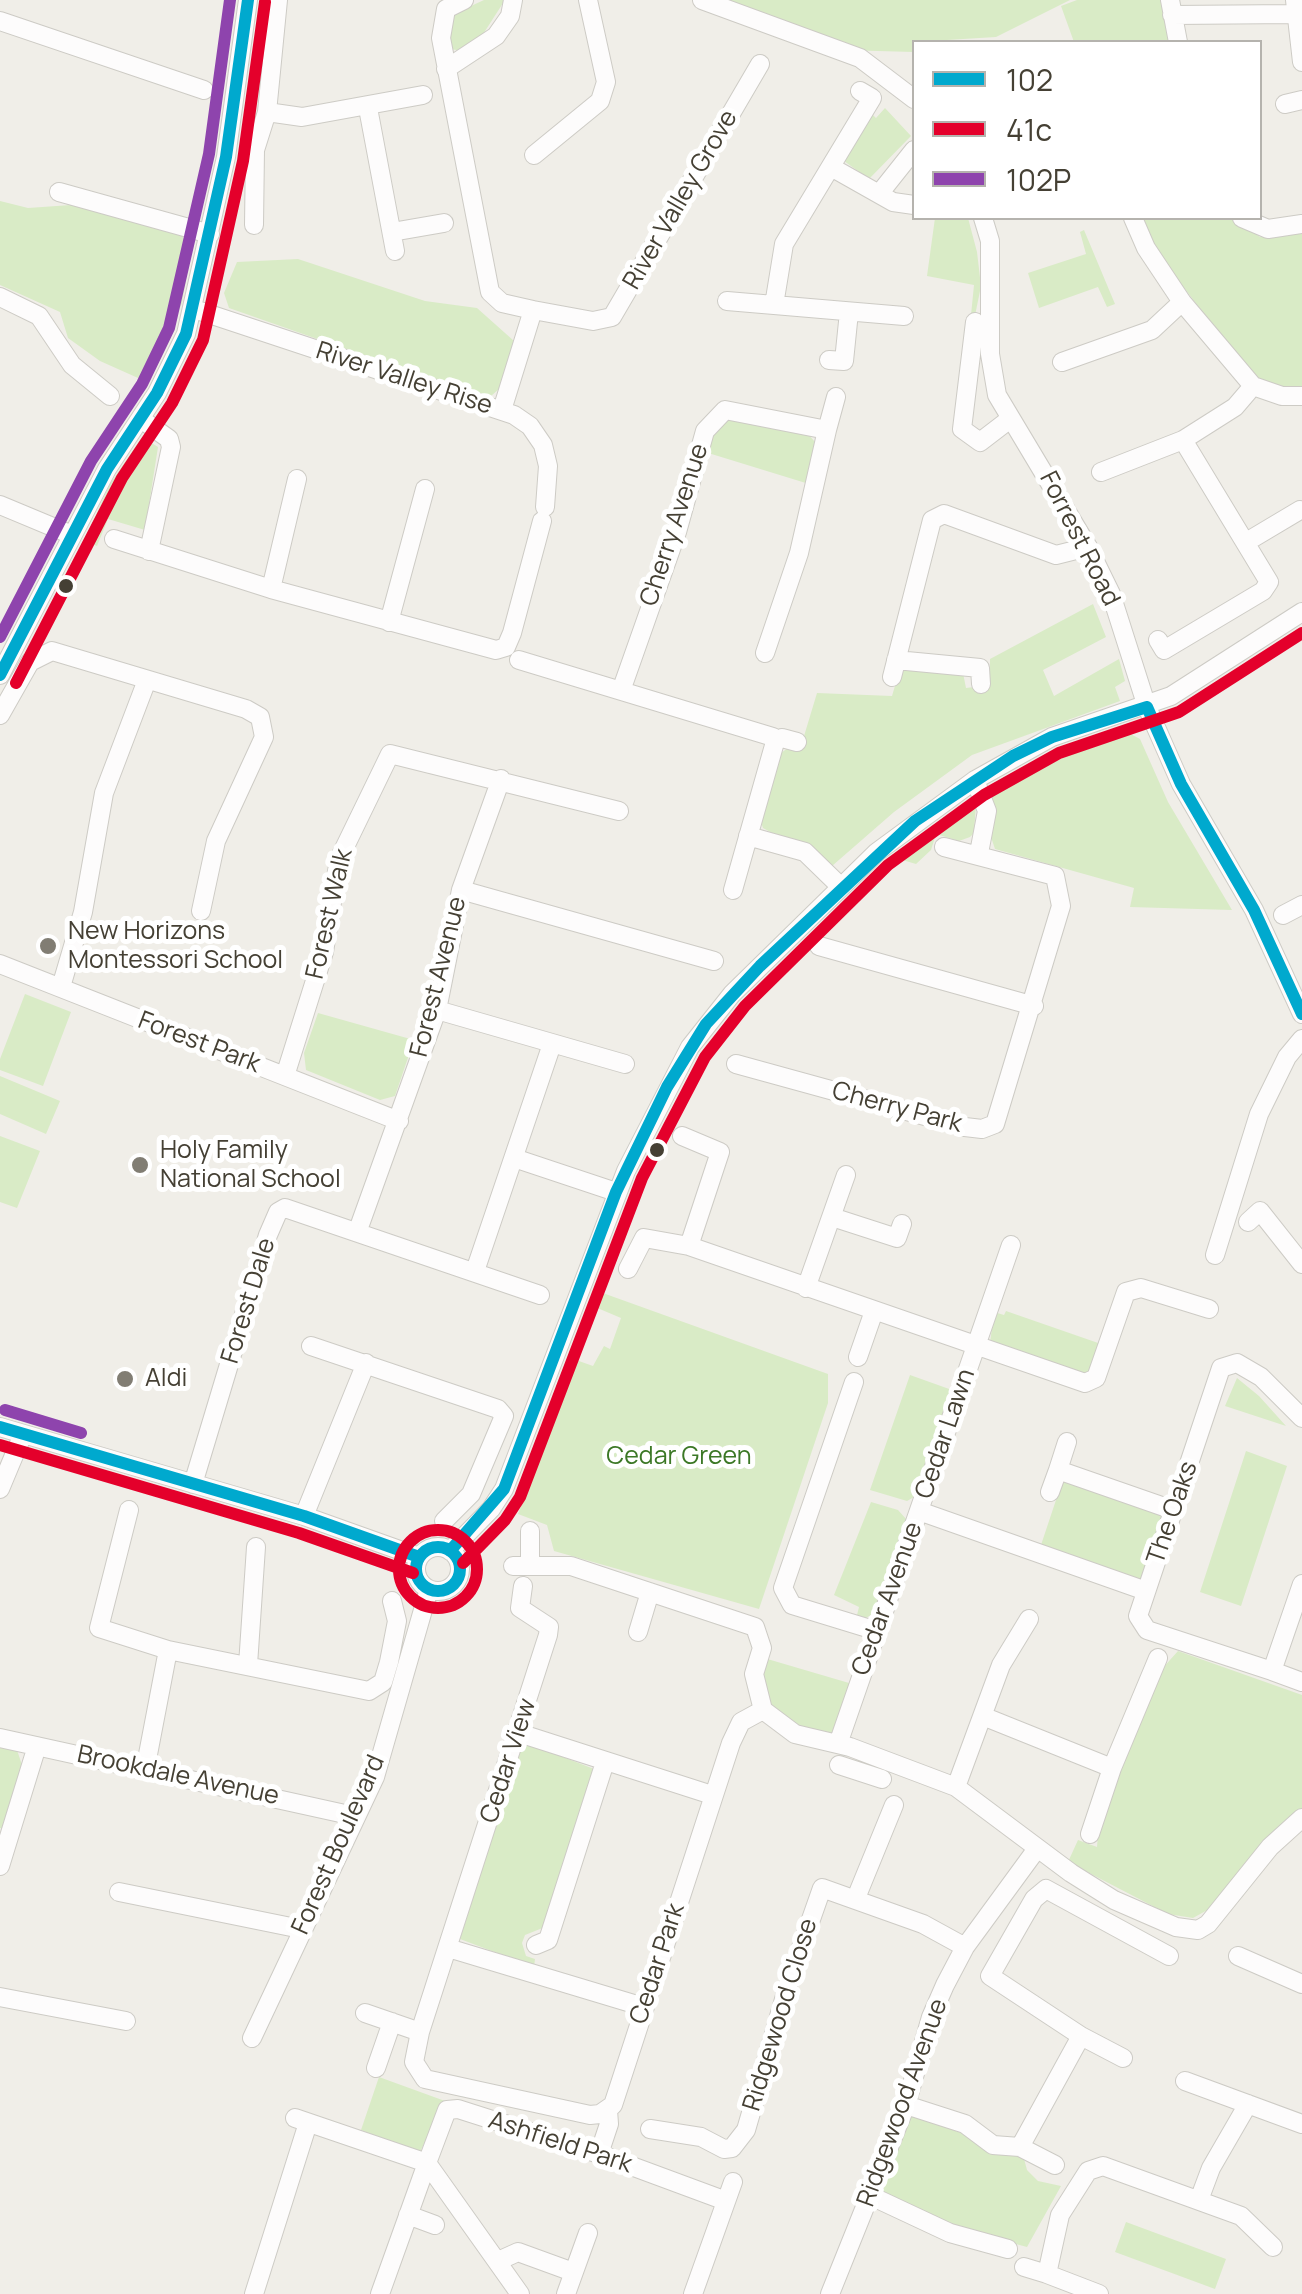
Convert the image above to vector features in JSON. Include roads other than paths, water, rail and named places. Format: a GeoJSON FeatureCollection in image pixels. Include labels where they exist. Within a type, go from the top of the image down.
{"type":"FeatureCollection","features":[{"type":"Feature","properties":{"kind":"street"},"geometry":{"type":"LineString","coordinates":[[2,665],[72,535],[169,370],[194,309],[248,0]]}},
{"type":"Feature","properties":{"kind":"street"},"geometry":{"type":"LineString","coordinates":[[254,225],[247,204],[255,150],[267,112],[278,0]]}},
{"type":"Feature","properties":{"kind":"street","name":"River Valley Grove"},"geometry":{"type":"LineString","coordinates":[[464,0],[446,8],[441,22],[446,68],[490,292],[502,303],[533,310],[592,321],[612,317],[760,64]]}},
{"type":"Feature","properties":{"kind":"street"},"geometry":{"type":"LineString","coordinates":[[446,68],[496,36],[510,16],[513,0]]}},
{"type":"Feature","properties":{"kind":"street"},"geometry":{"type":"LineString","coordinates":[[534,155],[600,102],[606,82],[588,0]]}},
{"type":"Feature","properties":{"kind":"street"},"geometry":{"type":"LineString","coordinates":[[702,0],[860,58],[888,74],[912,97]]}},
{"type":"Feature","properties":{"kind":"street"},"geometry":{"type":"LineString","coordinates":[[1178,40],[1171,8],[1295,7],[1302,62]]}},
{"type":"Feature","properties":{"kind":"street"},"geometry":{"type":"LineString","coordinates":[[0,21],[204,90]]}},
{"type":"Feature","properties":{"kind":"street"},"geometry":{"type":"LineString","coordinates":[[774,305],[784,244],[872,98],[860,91]]}},
{"type":"Feature","properties":{"kind":"street"},"geometry":{"type":"LineString","coordinates":[[267,112],[302,118],[423,95]]}},
{"type":"Feature","properties":{"kind":"street"},"geometry":{"type":"LineString","coordinates":[[368,108],[395,251]]}},
{"type":"Feature","properties":{"kind":"street"},"geometry":{"type":"LineString","coordinates":[[879,194],[912,153]]}},
{"type":"Feature","properties":{"kind":"street"},"geometry":{"type":"LineString","coordinates":[[830,167],[879,194],[912,203]]}},
{"type":"Feature","properties":{"kind":"street"},"geometry":{"type":"LineString","coordinates":[[59,192],[210,234]]}},
{"type":"Feature","properties":{"kind":"street","name":"Forrest Road"},"geometry":{"type":"LineString","coordinates":[[983,220],[990,240],[990,370],[996,394],[1088,547],[1111,594],[1147,707],[1180,784],[1254,910],[1302,1014]]}},
{"type":"Feature","properties":{"kind":"street"},"geometry":{"type":"LineString","coordinates":[[1133,220],[1146,248],[1182,302],[1253,386],[1282,396],[1302,396]]}},
{"type":"Feature","properties":{"kind":"street"},"geometry":{"type":"LineString","coordinates":[[1247,220],[1268,229],[1302,224]]}},
{"type":"Feature","properties":{"kind":"street"},"geometry":{"type":"LineString","coordinates":[[392,232],[444,223]]}},
{"type":"Feature","properties":{"kind":"street"},"geometry":{"type":"LineString","coordinates":[[0,297],[39,316],[72,366],[110,396]]}},
{"type":"Feature","properties":{"kind":"street"},"geometry":{"type":"LineString","coordinates":[[728,302],[904,316]]}},
{"type":"Feature","properties":{"kind":"street"},"geometry":{"type":"LineString","coordinates":[[1062,362],[1152,330],[1182,302]]}},
{"type":"Feature","properties":{"kind":"street","name":"River Valley Rise"},"geometry":{"type":"LineString","coordinates":[[194,309],[502,410],[524,421],[544,445],[548,478],[544,514],[506,647],[490,649],[388,622]]}},
{"type":"Feature","properties":{"kind":"street"},"geometry":{"type":"LineString","coordinates":[[502,410],[533,310]]}},
{"type":"Feature","properties":{"kind":"street"},"geometry":{"type":"LineString","coordinates":[[829,360],[844,361],[849,312]]}},
{"type":"Feature","properties":{"kind":"street"},"geometry":{"type":"LineString","coordinates":[[976,322],[962,429],[980,442],[1010,420]]}},
{"type":"Feature","properties":{"kind":"street"},"geometry":{"type":"LineString","coordinates":[[1101,472],[1183,440],[1235,407],[1253,386]]}},
{"type":"Feature","properties":{"kind":"street"},"geometry":{"type":"LineString","coordinates":[[765,653],[799,552],[836,397]]}},
{"type":"Feature","properties":{"kind":"street","name":"Cherry Avenue"},"geometry":{"type":"LineString","coordinates":[[622,688],[709,423],[720,412],[730,410],[828,430]]}},
{"type":"Feature","properties":{"kind":"street"},"geometry":{"type":"LineString","coordinates":[[140,418],[168,439],[171,447],[149,552]]}},
{"type":"Feature","properties":{"kind":"street"},"geometry":{"type":"LineString","coordinates":[[1158,640],[1164,650],[1263,591],[1270,582],[1183,440]]}},
{"type":"Feature","properties":{"kind":"street"},"geometry":{"type":"LineString","coordinates":[[271,589],[297,479]]}},
{"type":"Feature","properties":{"kind":"street"},"geometry":{"type":"LineString","coordinates":[[114,539],[388,622],[425,489]]}},
{"type":"Feature","properties":{"kind":"street"},"geometry":{"type":"LineString","coordinates":[[0,506],[72,535]]}},
{"type":"Feature","properties":{"kind":"street"},"geometry":{"type":"LineString","coordinates":[[1248,542],[1300,510]]}},
{"type":"Feature","properties":{"kind":"street"},"geometry":{"type":"LineString","coordinates":[[981,684],[980,668],[894,669],[932,520],[944,514],[1056,555],[1088,547]]}},
{"type":"Feature","properties":{"kind":"street"},"geometry":{"type":"LineString","coordinates":[[450,1551],[491,1510],[504,1489],[616,1192],[667,1087],[706,1024],[841,887],[915,821],[975,780],[1052,737],[1147,707],[1302,612]]}},
{"type":"Feature","properties":{"kind":"street"},"geometry":{"type":"LineString","coordinates":[[0,715],[30,662],[41,653],[60,652],[255,712],[266,729],[216,841],[202,911]]}},
{"type":"Feature","properties":{"kind":"street"},"geometry":{"type":"LineString","coordinates":[[519,660],[768,734],[775,742]]}},
{"type":"Feature","properties":{"kind":"street"},"geometry":{"type":"LineString","coordinates":[[62,987],[84,905],[104,793],[147,680]]}},
{"type":"Feature","properties":{"kind":"street"},"geometry":{"type":"LineString","coordinates":[[733,890],[775,742],[782,738],[797,742]]}},
{"type":"Feature","properties":{"kind":"street","name":"Forest Walk"},"geometry":{"type":"LineString","coordinates":[[285,1076],[324,952],[338,859],[384,760],[397,753],[619,811]]}},
{"type":"Feature","properties":{"kind":"street","name":"Forest Avenue"},"geometry":{"type":"LineString","coordinates":[[358,1230],[437,1010],[460,890],[501,779]]}},
{"type":"Feature","properties":{"kind":"street"},"geometry":{"type":"LineString","coordinates":[[975,780],[987,811],[979,853]]}},
{"type":"Feature","properties":{"kind":"street"},"geometry":{"type":"LineString","coordinates":[[748,836],[805,852],[841,887]]}},
{"type":"Feature","properties":{"kind":"street","name":"Cherry Park"},"geometry":{"type":"LineString","coordinates":[[736,1064],[982,1129],[1001,1117],[1060,906],[1054,876],[944,846]]}},
{"type":"Feature","properties":{"kind":"street"},"geometry":{"type":"LineString","coordinates":[[460,890],[714,961]]}},
{"type":"Feature","properties":{"kind":"street"},"geometry":{"type":"LineString","coordinates":[[1283,915],[1302,905]]}},
{"type":"Feature","properties":{"kind":"street"},"geometry":{"type":"LineString","coordinates":[[819,946],[1034,1006]]}},
{"type":"Feature","properties":{"kind":"street","name":"Forest Park"},"geometry":{"type":"LineString","coordinates":[[0,964],[399,1121]]}},
{"type":"Feature","properties":{"kind":"street"},"geometry":{"type":"LineString","coordinates":[[437,1010],[625,1064]]}},
{"type":"Feature","properties":{"kind":"street"},"geometry":{"type":"LineString","coordinates":[[1215,1255],[1259,1114],[1280,1069],[1302,1039]]}},
{"type":"Feature","properties":{"kind":"street"},"geometry":{"type":"LineString","coordinates":[[474,1271],[552,1044]]}},
{"type":"Feature","properties":{"kind":"street"},"geometry":{"type":"LineString","coordinates":[[682,1136],[720,1152],[689,1246]]}},
{"type":"Feature","properties":{"kind":"street"},"geometry":{"type":"LineString","coordinates":[[514,1158],[616,1192]]}},
{"type":"Feature","properties":{"kind":"street"},"geometry":{"type":"LineString","coordinates":[[806,1288],[846,1176]]}},
{"type":"Feature","properties":{"kind":"street","name":"Forest Dale"},"geometry":{"type":"LineString","coordinates":[[194,1484],[278,1212],[293,1209],[540,1295]]}},
{"type":"Feature","properties":{"kind":"street"},"geometry":{"type":"LineString","coordinates":[[1248,1222],[1260,1212],[1302,1264]]}},
{"type":"Feature","properties":{"kind":"street"},"geometry":{"type":"LineString","coordinates":[[832,1217],[897,1238],[902,1224]]}},
{"type":"Feature","properties":{"kind":"street"},"geometry":{"type":"LineString","coordinates":[[628,1269],[644,1238],[689,1246],[976,1346],[1011,1245]]}},
{"type":"Feature","properties":{"kind":"street","name":"Cedar Lawn"},"geometry":{"type":"LineString","coordinates":[[920,1511],[976,1346],[1090,1383],[1096,1378],[1126,1292],[1140,1288],[1201,1301]]}},
{"type":"Feature","properties":{"kind":"street"},"geometry":{"type":"LineString","coordinates":[[858,1357],[874,1311]]}},
{"type":"Feature","properties":{"kind":"street"},"geometry":{"type":"LineString","coordinates":[[311,1346],[498,1408],[504,1416],[471,1494],[444,1521]]}},
{"type":"Feature","properties":{"kind":"street"},"geometry":{"type":"LineString","coordinates":[[304,1516],[366,1363]]}},
{"type":"Feature","properties":{"kind":"street","name":"The Oaks"},"geometry":{"type":"LineString","coordinates":[[1302,1418],[1261,1377],[1238,1363],[1221,1368],[1138,1616],[1147,1630],[1302,1682]]}},
{"type":"Feature","properties":{"kind":"street"},"geometry":{"type":"LineString","coordinates":[[854,1382],[783,1588],[792,1605],[876,1631]]}},
{"type":"Feature","properties":{"kind":"street"},"geometry":{"type":"LineString","coordinates":[[0,1428],[304,1516],[420,1558]]}},
{"type":"Feature","properties":{"kind":"street"},"geometry":{"type":"LineString","coordinates":[[0,1489],[24,1434]]}},
{"type":"Feature","properties":{"kind":"street"},"geometry":{"type":"LineString","coordinates":[[1050,1492],[1067,1442]]}},
{"type":"Feature","properties":{"kind":"street"},"geometry":{"type":"LineString","coordinates":[[1058,1470],[1174,1510]]}},
{"type":"Feature","properties":{"kind":"street"},"geometry":{"type":"LineString","coordinates":[[129,1510],[99,1628],[168,1650],[376,1689],[389,1662],[397,1621],[392,1601]]}},
{"type":"Feature","properties":{"kind":"street","name":"Cedar Avenue"},"geometry":{"type":"LineString","coordinates":[[838,1744],[920,1511],[1146,1591]]}},
{"type":"Feature","properties":{"kind":"street"},"geometry":{"type":"LineString","coordinates":[[530,1531],[522,1566],[571,1566],[755,1627],[762,1648],[754,1674],[763,1710],[796,1734],[866,1753],[956,1787],[1036,1850],[1146,1917],[1198,1930],[1208,1924],[1270,1848],[1302,1818]]}},
{"type":"Feature","properties":{"kind":"street"},"geometry":{"type":"LineString","coordinates":[[248,1664],[256,1546]]}},
{"type":"Feature","properties":{"kind":"street"},"geometry":{"type":"LineString","coordinates":[[437,1547],[450,1551],[459,1562],[458,1576],[443,1590],[429,1589],[416,1572],[420,1558],[437,1547]]}},
{"type":"Feature","properties":{"kind":"street"},"geometry":{"type":"LineString","coordinates":[[1272,1672],[1302,1584]]}},
{"type":"Feature","properties":{"kind":"street","name":"Cedar View"},"geometry":{"type":"LineString","coordinates":[[420,2032],[519,1733],[549,1627],[520,1608],[523,1586]]}},
{"type":"Feature","properties":{"kind":"street","name":"Forest Boulevard"},"geometry":{"type":"LineString","coordinates":[[252,2038],[375,1777],[429,1589]]}},
{"type":"Feature","properties":{"kind":"street"},"geometry":{"type":"LineString","coordinates":[[638,1632],[650,1592]]}},
{"type":"Feature","properties":{"kind":"street"},"geometry":{"type":"LineString","coordinates":[[956,1787],[1001,1665],[1029,1619]]}},
{"type":"Feature","properties":{"kind":"street"},"geometry":{"type":"LineString","coordinates":[[145,1770],[168,1650]]}},
{"type":"Feature","properties":{"kind":"street"},"geometry":{"type":"LineString","coordinates":[[1090,1834],[1112,1768],[1158,1658]]}},
{"type":"Feature","properties":{"kind":"street","name":"Cedar Park"},"geometry":{"type":"LineString","coordinates":[[599,2154],[609,2124],[608,2110],[712,1795],[740,1722],[763,1710]]}},
{"type":"Feature","properties":{"kind":"street"},"geometry":{"type":"LineString","coordinates":[[984,1718],[1112,1768]]}},
{"type":"Feature","properties":{"kind":"street"},"geometry":{"type":"LineString","coordinates":[[519,1733],[712,1795]]}},
{"type":"Feature","properties":{"kind":"street","name":"Brookdale Avenue"},"geometry":{"type":"LineString","coordinates":[[0,1738],[354,1816]]}},
{"type":"Feature","properties":{"kind":"street"},"geometry":{"type":"LineString","coordinates":[[0,1866],[38,1746]]}},
{"type":"Feature","properties":{"kind":"street"},"geometry":{"type":"LineString","coordinates":[[860,1772],[866,1753]]}},
{"type":"Feature","properties":{"kind":"street"},"geometry":{"type":"LineString","coordinates":[[536,1945],[548,1940],[605,1762]]}},
{"type":"Feature","properties":{"kind":"street"},"geometry":{"type":"LineString","coordinates":[[840,1765],[882,1780]]}},
{"type":"Feature","properties":{"kind":"street"},"geometry":{"type":"LineString","coordinates":[[856,1898],[894,1805]]}},
{"type":"Feature","properties":{"kind":"street","name":"Ridgewood Avenue"},"geometry":{"type":"LineString","coordinates":[[830,2294],[906,2104],[931,2016],[965,1947],[1036,1850]]}},
{"type":"Feature","properties":{"kind":"street","name":"Ridgewood Close"},"geometry":{"type":"LineString","coordinates":[[650,2129],[700,2137],[732,2148],[754,2112],[822,1888],[923,1924],[965,1947]]}},
{"type":"Feature","properties":{"kind":"street"},"geometry":{"type":"LineString","coordinates":[[1123,2058],[1081,2036],[990,1976],[1034,1899],[1046,1889],[1169,1956]]}},
{"type":"Feature","properties":{"kind":"street"},"geometry":{"type":"LineString","coordinates":[[120,1892],[301,1929]]}},
{"type":"Feature","properties":{"kind":"street"},"geometry":{"type":"LineString","coordinates":[[448,1948],[644,2007]]}},
{"type":"Feature","properties":{"kind":"street"},"geometry":{"type":"LineString","coordinates":[[1238,1956],[1302,1984]]}},
{"type":"Feature","properties":{"kind":"street"},"geometry":{"type":"LineString","coordinates":[[0,1997],[126,2021]]}},
{"type":"Feature","properties":{"kind":"street"},"geometry":{"type":"LineString","coordinates":[[366,2013],[420,2032],[414,2062],[424,2079],[590,2114],[608,2110]]}},
{"type":"Feature","properties":{"kind":"street"},"geometry":{"type":"LineString","coordinates":[[376,2068],[392,2022]]}},
{"type":"Feature","properties":{"kind":"street"},"geometry":{"type":"LineString","coordinates":[[1020,2148],[1081,2036]]}},
{"type":"Feature","properties":{"kind":"street"},"geometry":{"type":"LineString","coordinates":[[1184,2081],[1302,2124]]}},
{"type":"Feature","properties":{"kind":"street"},"geometry":{"type":"LineString","coordinates":[[906,2104],[964,2124],[993,2145],[1020,2148],[1055,2165]]}},
{"type":"Feature","properties":{"kind":"street"},"geometry":{"type":"LineString","coordinates":[[1199,2200],[1211,2168],[1248,2104]]}},
{"type":"Feature","properties":{"kind":"street","name":"Ashfield Park"},"geometry":{"type":"LineString","coordinates":[[427,2163],[442,2116],[458,2110],[599,2154],[726,2200]]}},
{"type":"Feature","properties":{"kind":"street"},"geometry":{"type":"LineString","coordinates":[[254,2294],[302,2120],[427,2163],[520,2294]]}},
{"type":"Feature","properties":{"kind":"street"},"geometry":{"type":"LineString","coordinates":[[380,2294],[427,2163]]}},
{"type":"Feature","properties":{"kind":"street"},"geometry":{"type":"LineString","coordinates":[[1047,2274],[1060,2215],[1088,2171],[1103,2166],[1241,2216],[1274,2247]]}},
{"type":"Feature","properties":{"kind":"street"},"geometry":{"type":"LineString","coordinates":[[693,2294],[733,2182]]}},
{"type":"Feature","properties":{"kind":"street"},"geometry":{"type":"LineString","coordinates":[[871,2196],[950,2233],[1008,2249]]}},
{"type":"Feature","properties":{"kind":"street"},"geometry":{"type":"LineString","coordinates":[[408,2216],[434,2225]]}},
{"type":"Feature","properties":{"kind":"street"},"geometry":{"type":"LineString","coordinates":[[566,2294],[588,2234]]}},
{"type":"Feature","properties":{"kind":"street"},"geometry":{"type":"LineString","coordinates":[[498,2261],[518,2252],[574,2272]]}},
{"type":"Feature","properties":{"kind":"street"},"geometry":{"type":"LineString","coordinates":[[1024,2267],[1099,2294]]}},
{"type":"Feature","properties":{"kind":"place","name":"New Horizons Montessori School"},"geometry":{"type":"Point","coordinates":[48,946]}},
{"type":"Feature","properties":{"kind":"place","name":"Holy Family National School"},"geometry":{"type":"Point","coordinates":[140,1165]}},
{"type":"Feature","properties":{"kind":"place","name":"Aldi"},"geometry":{"type":"Point","coordinates":[125,1379]}},
{"type":"Feature","properties":{"kind":"park label","name":"Cedar Green"},"geometry":{"type":"Point","coordinates":[679,1457]}}]}
